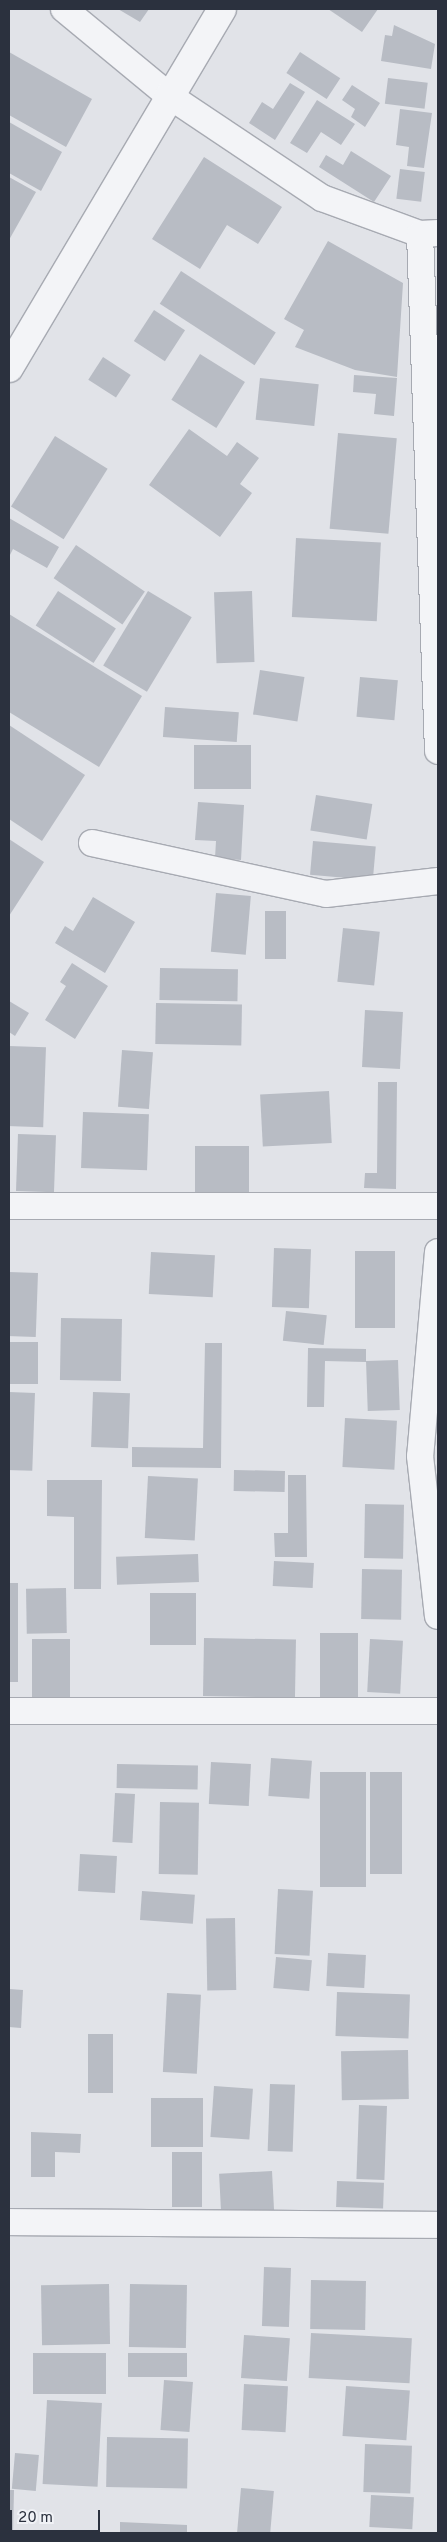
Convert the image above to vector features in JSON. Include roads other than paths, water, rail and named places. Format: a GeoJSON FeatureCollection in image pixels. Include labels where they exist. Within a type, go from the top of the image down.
{"type":"FeatureCollection","features":[{"type":"Feature","properties":{"kind":"street"},"geometry":{"type":"LineString","coordinates":[[64,9],[168,95],[322,198],[429,234],[438,751]]}},
{"type":"Feature","properties":{"kind":"street"},"geometry":{"type":"LineString","coordinates":[[9,368],[168,95],[222,9]]}},
{"type":"Feature","properties":{"kind":"street"},"geometry":{"type":"LineString","coordinates":[[92,843],[326,894],[438,881]]}},
{"type":"Feature","properties":{"kind":"street"},"geometry":{"type":"LineString","coordinates":[[9,1206],[438,1206]]}},
{"type":"Feature","properties":{"kind":"street"},"geometry":{"type":"LineString","coordinates":[[438,1252],[429,1456],[438,1616]]}},
{"type":"Feature","properties":{"kind":"street"},"geometry":{"type":"LineString","coordinates":[[9,1711],[438,1711]]}},
{"type":"Feature","properties":{"kind":"street"},"geometry":{"type":"LineString","coordinates":[[9,2222],[438,2225]]}}]}
